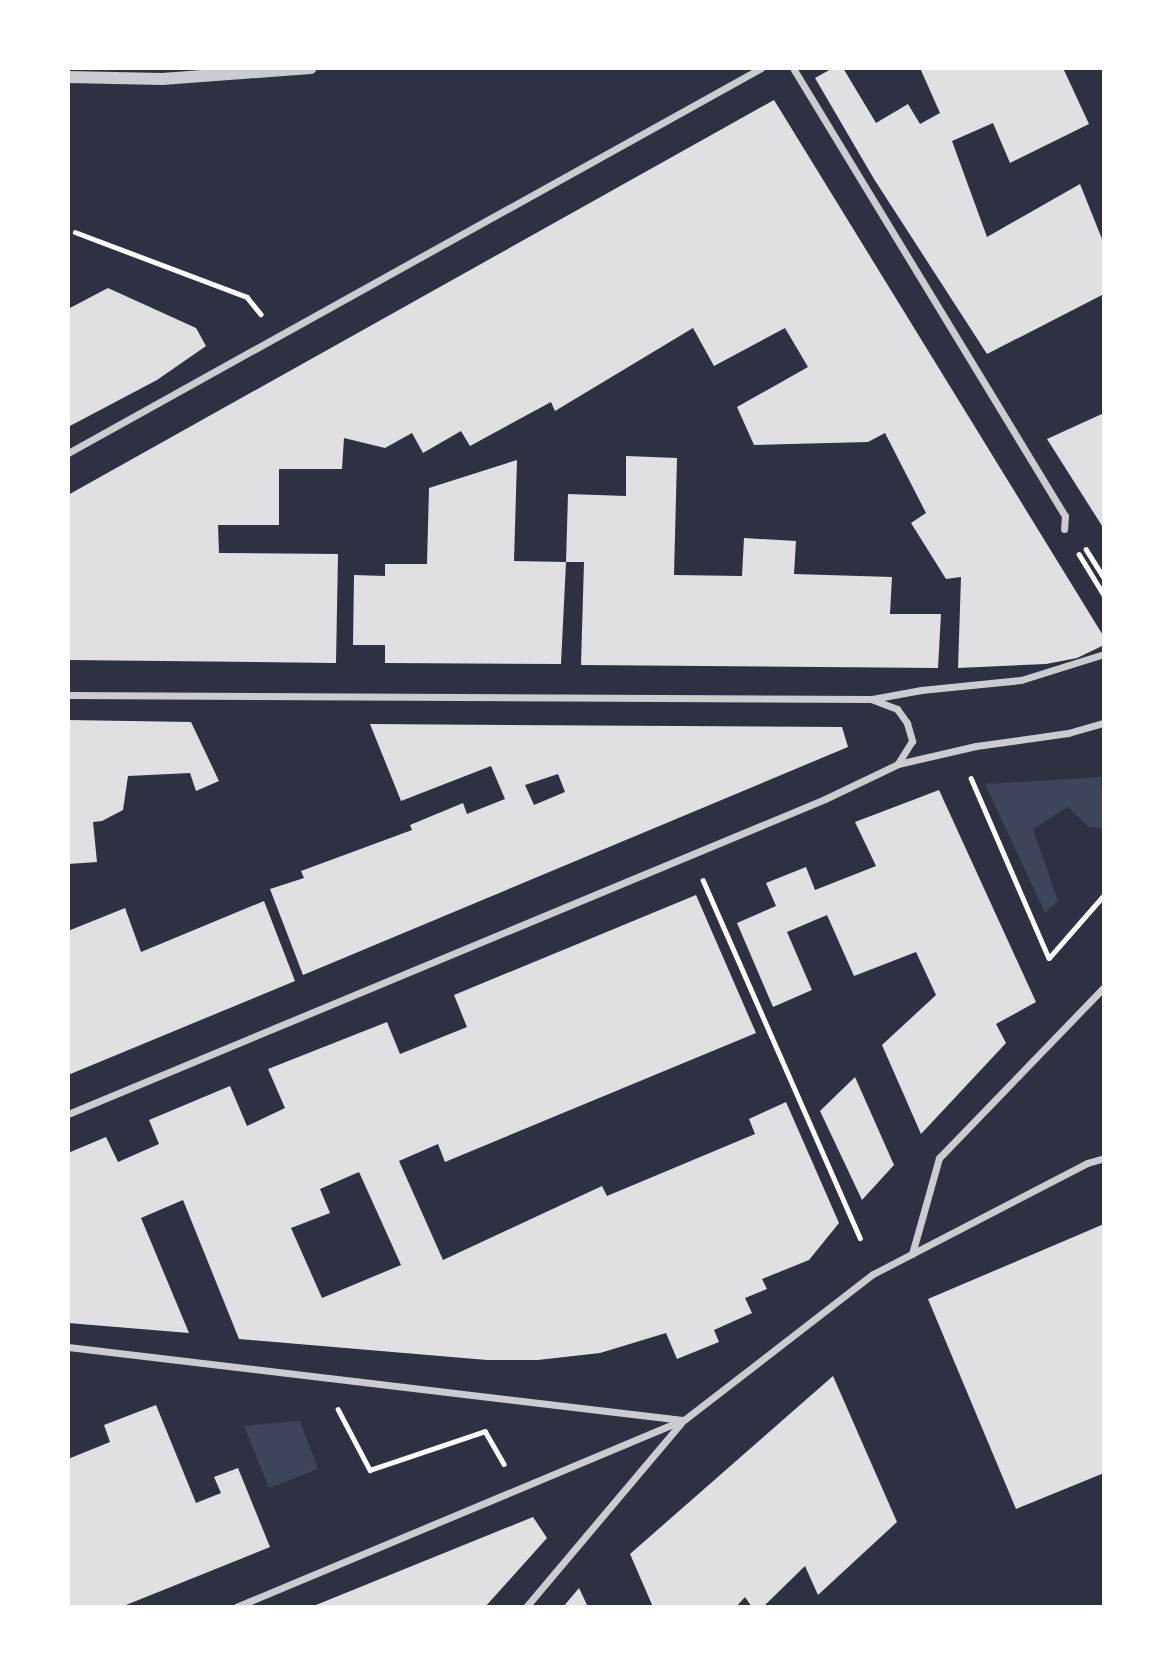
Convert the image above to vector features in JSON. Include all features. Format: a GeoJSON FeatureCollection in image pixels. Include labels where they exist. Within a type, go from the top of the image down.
{"type":"FeatureCollection","features":[{"type":"Feature","properties":{"kind":"street"},"geometry":{"type":"LineString","coordinates":[[68,77],[162,79],[311,68]]}},
{"type":"Feature","properties":{"kind":"street"},"geometry":{"type":"LineString","coordinates":[[68,453],[761,68]]}},
{"type":"Feature","properties":{"kind":"street"},"geometry":{"type":"LineString","coordinates":[[793,68],[1065,516],[1064,529]]}},
{"type":"Feature","properties":{"kind":"street"},"geometry":{"type":"LineString","coordinates":[[68,695],[871,699],[921,690],[1021,680],[1104,654]]}},
{"type":"Feature","properties":{"kind":"street"},"geometry":{"type":"LineString","coordinates":[[871,699],[897,709],[907,723],[912,741],[898,764]]}},
{"type":"Feature","properties":{"kind":"street"},"geometry":{"type":"LineString","coordinates":[[68,1114],[825,799],[898,764],[976,746],[1068,733],[1104,723]]}},
{"type":"Feature","properties":{"kind":"street"},"geometry":{"type":"LineString","coordinates":[[912,1254],[939,1158],[1104,987]]}},
{"type":"Feature","properties":{"kind":"street"},"geometry":{"type":"LineString","coordinates":[[526,1607],[684,1420],[873,1274],[1104,1158]]}},
{"type":"Feature","properties":{"kind":"street"},"geometry":{"type":"LineString","coordinates":[[68,1347],[684,1420]]}},
{"type":"Feature","properties":{"kind":"street"},"geometry":{"type":"LineString","coordinates":[[236,1607],[684,1420]]}},
{"type":"Feature","properties":{"kind":"path"},"geometry":{"type":"LineString","coordinates":[[75,232],[247,297],[279,336]]}},
{"type":"Feature","properties":{"kind":"path"},"geometry":{"type":"LineString","coordinates":[[1064,529],[1104,595]]}},
{"type":"Feature","properties":{"kind":"path"},"geometry":{"type":"LineString","coordinates":[[970,777],[1049,958],[1104,895]]}},
{"type":"Feature","properties":{"kind":"path"},"geometry":{"type":"LineString","coordinates":[[703,879],[860,1238]]}},
{"type":"Feature","properties":{"kind":"path"},"geometry":{"type":"LineString","coordinates":[[335,1402],[370,1471],[485,1431],[507,1469]]}},
{"type":"Feature","properties":{"kind":"shaded area"},"geometry":{"type":"Polygon","coordinates":[[[1101,777],[1104,828],[1089,827],[1068,807],[1033,829],[1058,901],[1045,913],[985,784],[1101,777]]]}},
{"type":"Feature","properties":{"kind":"shaded area"},"geometry":{"type":"Polygon","coordinates":[[[300,1421],[318,1469],[269,1488],[244,1426],[300,1421]]]}},
{"type":"Feature","properties":{"kind":"building"},"geometry":{"type":"Polygon","coordinates":[[[833,68],[843,68],[876,123],[908,104],[920,124],[940,113],[920,68],[1063,68],[1089,124],[1010,163],[993,123],[952,141],[987,237],[1080,184],[1104,244],[1104,294],[987,354],[874,179],[815,78],[833,68]]]}},
{"type":"Feature","properties":{"kind":"building"},"geometry":{"type":"Polygon","coordinates":[[[774,100],[1104,637],[1104,645],[1077,658],[1046,664],[958,668],[961,577],[946,579],[911,523],[926,513],[885,433],[868,442],[754,445],[737,407],[808,367],[785,328],[714,366],[693,328],[555,411],[551,402],[470,446],[461,431],[423,453],[412,433],[385,448],[344,438],[342,469],[279,469],[279,525],[218,525],[219,553],[338,554],[336,663],[68,660],[68,495],[774,100]]]}},
{"type":"Feature","properties":{"kind":"building"},"geometry":{"type":"Polygon","coordinates":[[[108,288],[196,328],[206,346],[157,380],[68,427],[68,309],[108,288]]]}},
{"type":"Feature","properties":{"kind":"building"},"geometry":{"type":"Polygon","coordinates":[[[1104,413],[1104,529],[1047,439],[1104,413]]]}},
{"type":"Feature","properties":{"kind":"building"},"geometry":{"type":"Polygon","coordinates":[[[626,456],[677,458],[674,575],[742,576],[744,538],[796,541],[794,574],[892,577],[890,614],[941,614],[938,668],[581,665],[584,562],[566,562],[568,494],[626,496],[626,456]]]}},
{"type":"Feature","properties":{"kind":"building"},"geometry":{"type":"Polygon","coordinates":[[[517,460],[514,561],[566,562],[561,664],[385,663],[385,645],[353,645],[354,575],[385,576],[385,564],[427,564],[429,488],[517,460]]]}},
{"type":"Feature","properties":{"kind":"building"},"geometry":{"type":"Polygon","coordinates":[[[68,720],[191,722],[219,781],[196,791],[190,773],[128,776],[123,810],[102,821],[93,822],[97,862],[68,864],[68,720]]]}},
{"type":"Feature","properties":{"kind":"building"},"geometry":{"type":"Polygon","coordinates":[[[370,724],[842,727],[848,747],[303,975],[270,889],[304,878],[301,871],[412,830],[410,825],[463,803],[467,814],[505,799],[491,766],[401,801],[370,724]],[[558,774],[525,785],[534,805],[565,792],[558,774]]]}},
{"type":"Feature","properties":{"kind":"building"},"geometry":{"type":"Polygon","coordinates":[[[939,790],[1036,1002],[996,1024],[1006,1043],[921,1134],[882,1045],[936,995],[916,952],[854,976],[827,915],[787,932],[812,990],[773,1007],[737,923],[776,906],[766,883],[806,867],[815,890],[876,866],[855,822],[939,790]]]}},
{"type":"Feature","properties":{"kind":"building"},"geometry":{"type":"Polygon","coordinates":[[[696,895],[756,1033],[445,1162],[438,1144],[399,1161],[443,1260],[602,1186],[607,1196],[755,1134],[749,1119],[786,1102],[839,1223],[809,1260],[762,1279],[767,1289],[745,1298],[752,1313],[714,1330],[719,1342],[677,1359],[666,1333],[600,1353],[538,1360],[487,1360],[239,1339],[183,1200],[141,1218],[189,1333],[68,1323],[68,1153],[106,1137],[118,1162],[159,1144],[149,1120],[230,1086],[247,1126],[285,1108],[268,1069],[387,1022],[400,1054],[467,1027],[454,995],[696,895]],[[359,1172],[320,1189],[330,1213],[291,1228],[322,1298],[401,1265],[359,1172]]]}},
{"type":"Feature","properties":{"kind":"building"},"geometry":{"type":"Polygon","coordinates":[[[264,901],[295,981],[68,1075],[68,931],[125,908],[141,952],[264,901]]]}},
{"type":"Feature","properties":{"kind":"building"},"geometry":{"type":"Polygon","coordinates":[[[855,1077],[894,1165],[862,1200],[820,1111],[855,1077]]]}},
{"type":"Feature","properties":{"kind":"building"},"geometry":{"type":"Polygon","coordinates":[[[1104,1224],[1104,1473],[1016,1509],[928,1299],[1104,1224]]]}},
{"type":"Feature","properties":{"kind":"building"},"geometry":{"type":"Polygon","coordinates":[[[833,1376],[897,1522],[818,1595],[805,1566],[763,1607],[752,1607],[745,1597],[736,1607],[653,1607],[630,1554],[833,1376]]]}},
{"type":"Feature","properties":{"kind":"building"},"geometry":{"type":"Polygon","coordinates":[[[156,1405],[196,1503],[221,1493],[214,1477],[238,1468],[270,1547],[121,1607],[68,1607],[68,1459],[110,1442],[104,1425],[156,1405]]]}},
{"type":"Feature","properties":{"kind":"building"},"geometry":{"type":"Polygon","coordinates":[[[533,1517],[547,1538],[485,1607],[311,1607],[533,1517]]]}},
{"type":"Feature","properties":{"kind":"building"},"geometry":{"type":"Polygon","coordinates":[[[579,1588],[588,1607],[563,1607],[579,1588]]]}}]}
